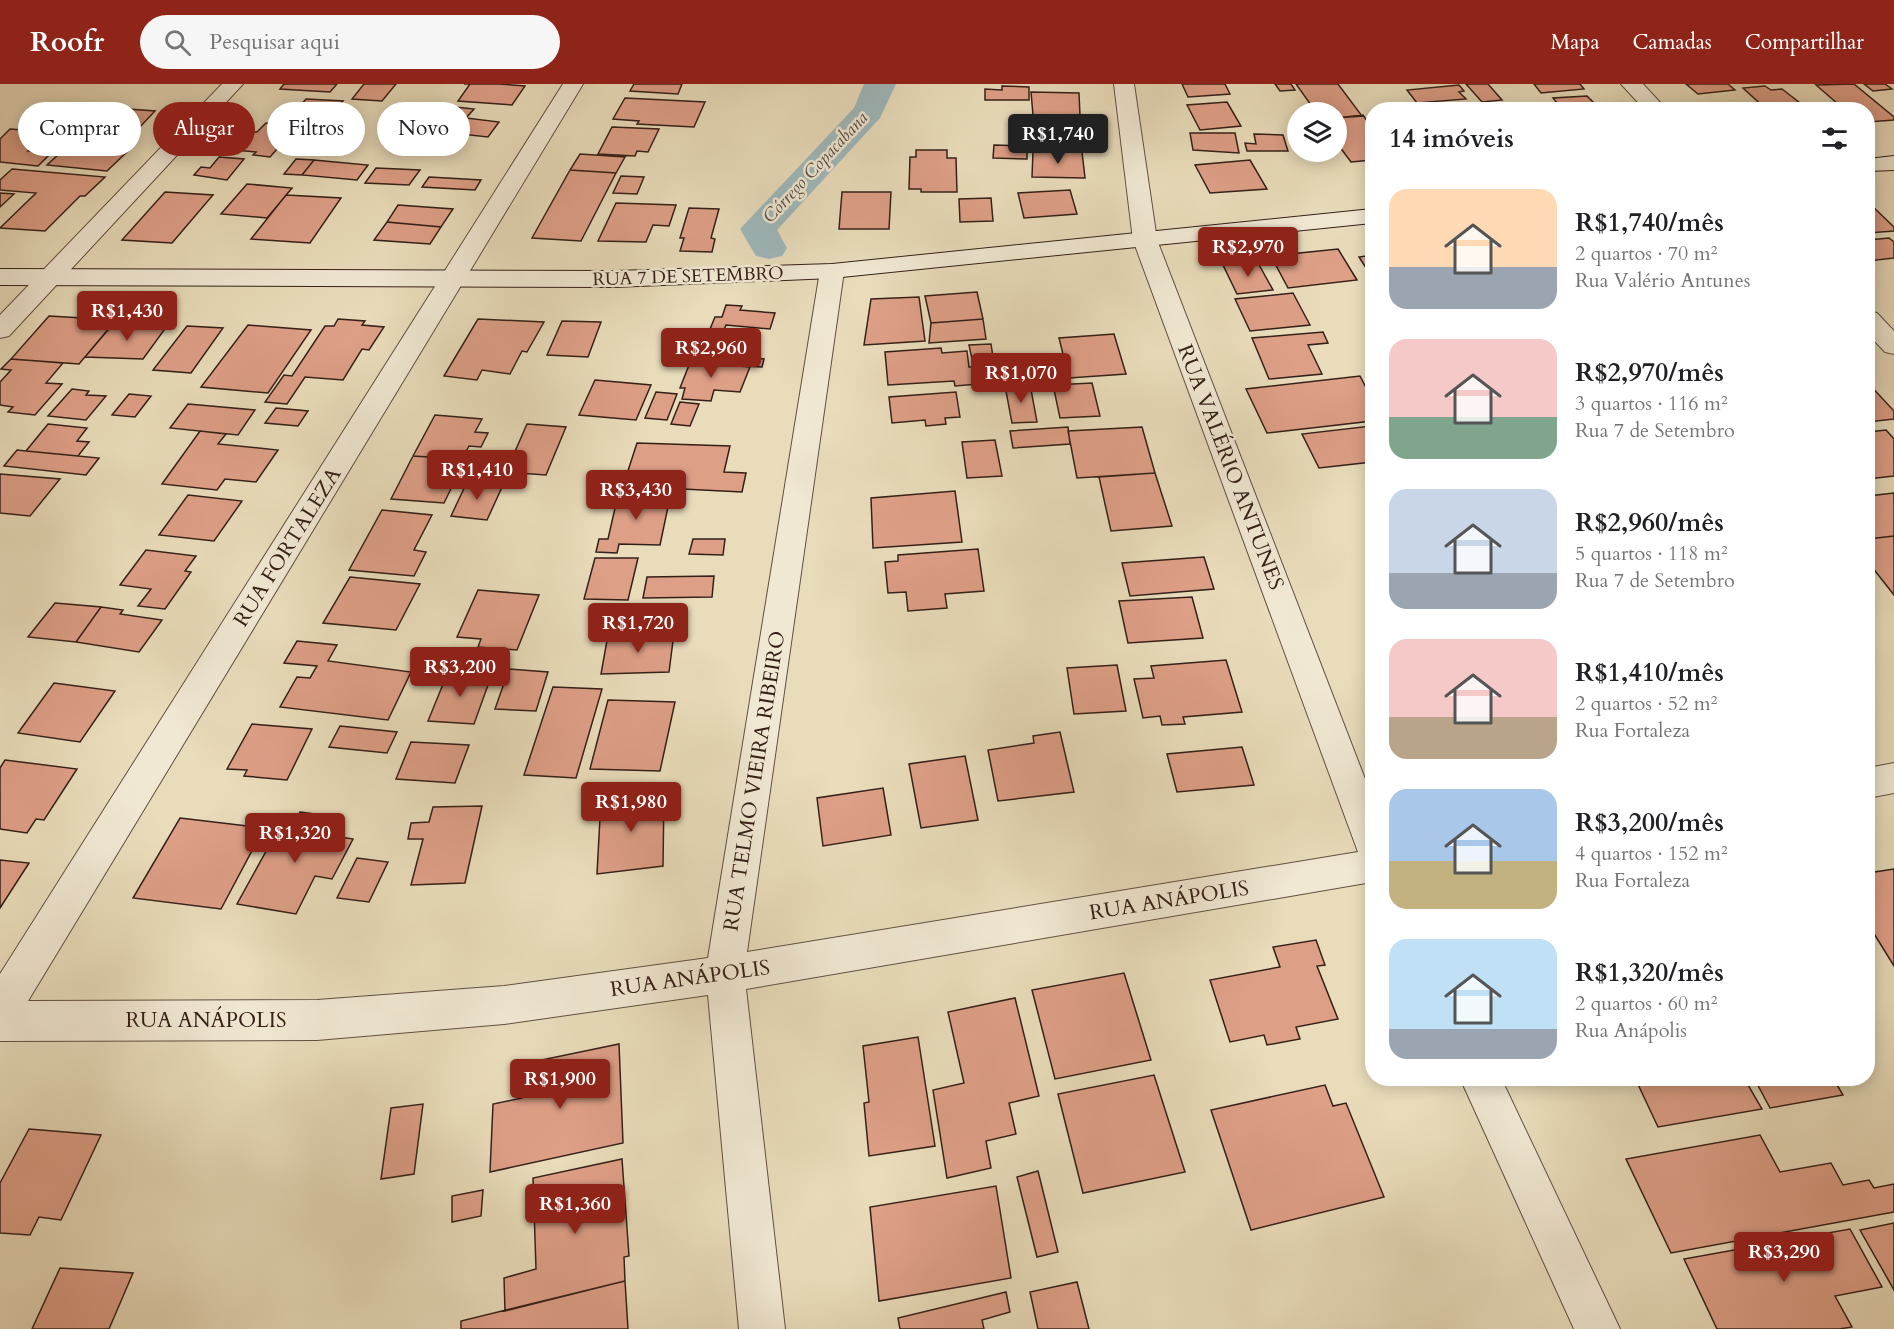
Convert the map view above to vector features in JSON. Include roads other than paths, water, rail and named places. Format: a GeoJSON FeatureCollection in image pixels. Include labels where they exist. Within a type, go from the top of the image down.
{"type":"FeatureCollection","features":[{"type":"Feature","properties":{"kind":"street"},"geometry":{"type":"LineString","coordinates":[[0,330],[233,84]]}},
{"type":"Feature","properties":{"kind":"street","name":"RUA FORTALEZA"},"geometry":{"type":"LineString","coordinates":[[0,1010],[573,84]]}},
{"type":"Feature","properties":{"kind":"street","name":"RUA VALÉRIO ANTUNES"},"geometry":{"type":"LineString","coordinates":[[1124,84],[1145,240],[1365,823]]}},
{"type":"Feature","properties":{"kind":"street"},"geometry":{"type":"LineString","coordinates":[[1631,84],[1649,102]]}},
{"type":"Feature","properties":{"kind":"street"},"geometry":{"type":"LineString","coordinates":[[1875,164],[1894,163]]}},
{"type":"Feature","properties":{"kind":"street","name":"RUA 7 DE SETEMBRO"},"geometry":{"type":"LineString","coordinates":[[0,277],[615,279],[832,271],[1365,217]]}},
{"type":"Feature","properties":{"kind":"street","name":"RUA TELMO VIEIRA RIBEIRO"},"geometry":{"type":"LineString","coordinates":[[762,1329],[725,974],[832,271]]}},
{"type":"Feature","properties":{"kind":"street"},"geometry":{"type":"LineString","coordinates":[[1875,326],[1894,346]]}},
{"type":"Feature","properties":{"kind":"street"},"geometry":{"type":"LineString","coordinates":[[1875,782],[1894,778]]}},
{"type":"Feature","properties":{"kind":"street","name":"RUA ANÁPOLIS"},"geometry":{"type":"LineString","coordinates":[[0,1021],[317,1020],[504,1005],[725,974],[1365,867]]}},
{"type":"Feature","properties":{"kind":"street"},"geometry":{"type":"LineString","coordinates":[[1484,1086],[1597,1329]]}},
{"type":"Feature","properties":{"kind":"waterway","name":"Córrego Copacabana"},"geometry":{"type":"LineString","coordinates":[[769,248],[758,229],[869,111],[880,84]]}}]}
